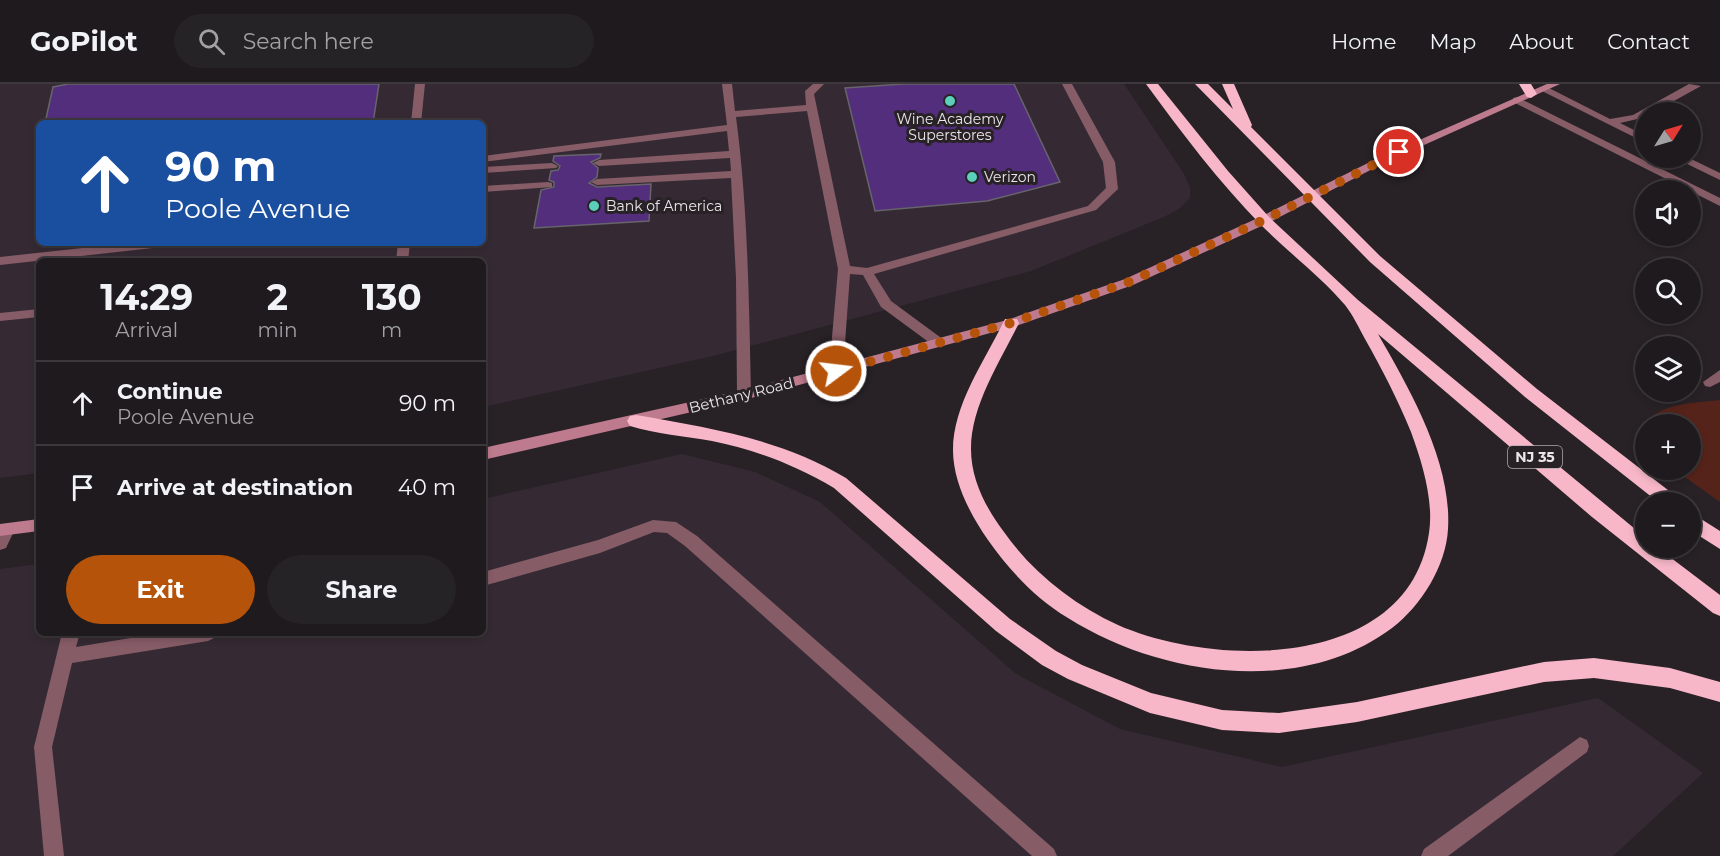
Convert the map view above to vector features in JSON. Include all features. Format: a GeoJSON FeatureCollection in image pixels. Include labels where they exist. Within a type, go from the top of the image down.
{"type":"FeatureCollection","features":[{"type":"Feature","properties":{"kind":"highway","name":"NJ 35"},"geometry":{"type":"LineString","coordinates":[[1152,84],[1222,174],[1264,220],[1353,304],[1599,512],[1720,607]]}},
{"type":"Feature","properties":{"kind":"highway"},"geometry":{"type":"LineString","coordinates":[[1201,84],[1383,266],[1531,393],[1657,492]]}},
{"type":"Feature","properties":{"kind":"highway"},"geometry":{"type":"LineString","coordinates":[[1228,84],[1250,135]]}},
{"type":"Feature","properties":{"kind":"highway"},"geometry":{"type":"LineString","coordinates":[[1011,323],[966,418],[961,450],[965,475],[973,501],[1000,546],[1023,571],[1064,606],[1116,634],[1184,656],[1243,663],[1309,658],[1361,640],[1405,606],[1421,584],[1438,542],[1439,523],[1432,467],[1418,427],[1396,381],[1353,304]]}},
{"type":"Feature","properties":{"kind":"highway"},"geometry":{"type":"LineString","coordinates":[[636,421],[750,442],[795,457],[816,467],[840,483],[1003,625],[1049,658],[1075,672],[1150,703],[1222,720],[1279,723],[1357,712],[1544,672],[1594,668],[1670,678],[1720,692]]}},
{"type":"Feature","properties":{"kind":"highway"},"geometry":{"type":"LineString","coordinates":[[1701,527],[1720,541]]}},
{"type":"Feature","properties":{"kind":"street","name":"Bethany Road"},"geometry":{"type":"LineString","coordinates":[[486,453],[744,395],[1011,323],[1129,282],[1314,196],[1380,161],[1517,100],[1528,89],[1543,89],[1555,84]]}},
{"type":"Feature","properties":{"kind":"street"},"geometry":{"type":"LineString","coordinates":[[2,534],[36,526]]}},
{"type":"Feature","properties":{"kind":"lane"},"geometry":{"type":"LineString","coordinates":[[416,120],[420,84]]}},
{"type":"Feature","properties":{"kind":"lane"},"geometry":{"type":"LineString","coordinates":[[727,84],[733,128],[744,328],[744,395]]}},
{"type":"Feature","properties":{"kind":"lane"},"geometry":{"type":"LineString","coordinates":[[819,84],[809,93],[844,269],[836,371]]}},
{"type":"Feature","properties":{"kind":"lane"},"geometry":{"type":"LineString","coordinates":[[844,269],[867,272],[1092,208],[1112,189],[1109,162],[1067,84]]}},
{"type":"Feature","properties":{"kind":"lane"},"geometry":{"type":"LineString","coordinates":[[1666,102],[1696,86],[1694,84]]}},
{"type":"Feature","properties":{"kind":"lane"},"geometry":{"type":"LineString","coordinates":[[1543,89],[1635,135]]}},
{"type":"Feature","properties":{"kind":"lane"},"geometry":{"type":"LineString","coordinates":[[1517,100],[1720,203]]}},
{"type":"Feature","properties":{"kind":"lane"},"geometry":{"type":"LineString","coordinates":[[731,114],[812,108]]}},
{"type":"Feature","properties":{"kind":"lane"},"geometry":{"type":"LineString","coordinates":[[1609,122],[1635,118]]}},
{"type":"Feature","properties":{"kind":"lane"},"geometry":{"type":"LineString","coordinates":[[486,159],[733,128]]}},
{"type":"Feature","properties":{"kind":"lane"},"geometry":{"type":"LineString","coordinates":[[735,164],[598,172],[735,164]]}},
{"type":"Feature","properties":{"kind":"lane"},"geometry":{"type":"LineString","coordinates":[[1701,168],[1720,177]]}},
{"type":"Feature","properties":{"kind":"lane"},"geometry":{"type":"LineString","coordinates":[[486,170],[550,175]]}},
{"type":"Feature","properties":{"kind":"lane"},"geometry":{"type":"LineString","coordinates":[[486,179],[550,175]]}},
{"type":"Feature","properties":{"kind":"lane"},"geometry":{"type":"LineString","coordinates":[[486,188],[550,175]]}},
{"type":"Feature","properties":{"kind":"lane"},"geometry":{"type":"LineString","coordinates":[[0,261],[135,246]]}},
{"type":"Feature","properties":{"kind":"lane"},"geometry":{"type":"LineString","coordinates":[[867,272],[886,304],[939,343]]}},
{"type":"Feature","properties":{"kind":"lane"},"geometry":{"type":"LineString","coordinates":[[0,317],[36,313]]}},
{"type":"Feature","properties":{"kind":"lane"},"geometry":{"type":"LineString","coordinates":[[486,578],[600,546],[653,526],[670,527],[691,541],[1047,856]]}},
{"type":"Feature","properties":{"kind":"lane"},"geometry":{"type":"LineString","coordinates":[[54,856],[43,747],[70,636]]}},
{"type":"Feature","properties":{"kind":"lane"},"geometry":{"type":"LineString","coordinates":[[67,656],[190,636]]}},
{"type":"Feature","properties":{"kind":"lane"},"geometry":{"type":"LineString","coordinates":[[1431,856],[1580,746]]}},
{"type":"Feature","properties":{"kind":"shaded area"},"geometry":{"type":"Polygon","coordinates":[[[0,84],[1124,84],[1184,174],[1190,188],[1190,198],[1180,208],[1166,216],[1031,271],[713,356],[486,406],[486,258],[36,258],[36,473],[0,478],[0,84]]]}},
{"type":"Feature","properties":{"kind":"shaded area"},"geometry":{"type":"Polygon","coordinates":[[[1720,400],[1720,502],[1689,480],[1701,480],[1701,414],[1656,414],[1680,405],[1720,400]]]}},
{"type":"Feature","properties":{"kind":"shaded area"},"geometry":{"type":"Polygon","coordinates":[[[682,454],[755,472],[820,502],[1016,674],[1120,729],[1282,767],[1598,698],[1703,773],[1613,856],[0,856],[0,569],[36,564],[36,636],[486,636],[486,498],[682,454]]]}},
{"type":"Feature","properties":{"kind":"building"},"geometry":{"type":"Polygon","coordinates":[[[68,84],[379,84],[373,120],[46,120],[53,87],[68,84]]]}},
{"type":"Feature","properties":{"kind":"building"},"geometry":{"type":"Polygon","coordinates":[[[903,84],[1014,84],[1060,182],[987,201],[875,211],[845,88],[903,84]]]}},
{"type":"Feature","properties":{"kind":"building","name":"Bank of America"},"geometry":{"type":"Polygon","coordinates":[[[601,154],[600,158],[591,162],[598,168],[597,177],[589,183],[597,187],[651,184],[649,221],[534,228],[541,190],[554,187],[554,182],[549,180],[551,171],[558,170],[560,166],[553,161],[554,156],[601,154]]]}},
{"type":"Feature","properties":{"kind":"place","name":"Wine Academy Superstores"},"geometry":{"type":"Point","coordinates":[950,101]}},
{"type":"Feature","properties":{"kind":"place","name":"Verizon"},"geometry":{"type":"Point","coordinates":[972,177]}},
{"type":"Feature","properties":{"kind":"place","name":"Bank of America"},"geometry":{"type":"Point","coordinates":[594,206]}},
{"type":"Feature","properties":{"kind":"route"},"geometry":{"type":"LineString","coordinates":[[836,371],[1011,323],[1129,282],[1314,196],[1399,152]]}}]}
